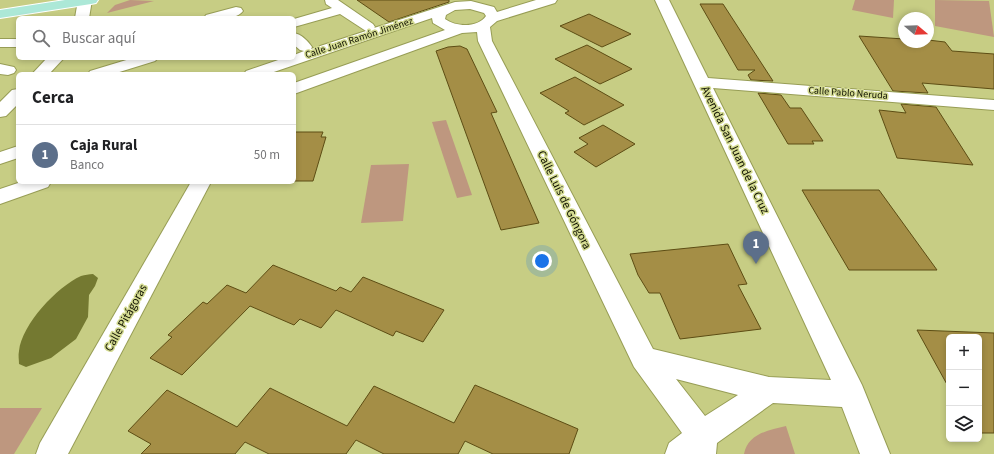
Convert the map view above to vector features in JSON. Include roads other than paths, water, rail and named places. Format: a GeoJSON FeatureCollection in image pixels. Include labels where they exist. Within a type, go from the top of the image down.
{"type":"FeatureCollection","features":[{"type":"Feature","properties":{"kind":"main road"},"geometry":{"type":"LineString","coordinates":[[0,14],[87,0]]}},
{"type":"Feature","properties":{"kind":"street"},"geometry":{"type":"LineString","coordinates":[[83,16],[87,0]]}},
{"type":"Feature","properties":{"kind":"street"},"geometry":{"type":"LineString","coordinates":[[224,0],[240,15]]}},
{"type":"Feature","properties":{"kind":"street"},"geometry":{"type":"LineString","coordinates":[[330,0],[368,27]]}},
{"type":"Feature","properties":{"kind":"street"},"geometry":{"type":"LineString","coordinates":[[469,2],[484,0]]}},
{"type":"Feature","properties":{"kind":"street"},"geometry":{"type":"LineString","coordinates":[[449,6],[440,13],[438,20],[446,26],[460,29],[487,28],[550,0]]}},
{"type":"Feature","properties":{"kind":"street","name":"Avenida San Juan de la Cruz"},"geometry":{"type":"LineString","coordinates":[[662,0],[852,394],[872,446]]}},
{"type":"Feature","properties":{"kind":"street","name":"Calle Luis de Góngora"},"geometry":{"type":"LineString","coordinates":[[449,6],[469,2],[489,10],[492,13],[487,28],[644,358],[695,448]]}},
{"type":"Feature","properties":{"kind":"street","name":"Calle Juan Ramón Jiménez"},"geometry":{"type":"LineString","coordinates":[[296,59],[449,6]]}},
{"type":"Feature","properties":{"kind":"street"},"geometry":{"type":"LineString","coordinates":[[296,22],[342,9]]}},
{"type":"Feature","properties":{"kind":"street","name":"Calle Juan Ramón Jiménez"},"geometry":{"type":"LineString","coordinates":[[296,88],[460,29]]}},
{"type":"Feature","properties":{"kind":"street"},"geometry":{"type":"LineString","coordinates":[[0,43],[16,43]]}},
{"type":"Feature","properties":{"kind":"street"},"geometry":{"type":"LineString","coordinates":[[42,72],[54,60]]}},
{"type":"Feature","properties":{"kind":"street"},"geometry":{"type":"LineString","coordinates":[[103,72],[143,60]]}},
{"type":"Feature","properties":{"kind":"street","name":"Calle Juan Ramón Jiménez"},"geometry":{"type":"LineString","coordinates":[[258,72],[293,60]]}},
{"type":"Feature","properties":{"kind":"street","name":"Calle Pablo Neruda"},"geometry":{"type":"LineString","coordinates":[[702,82],[994,105]]}},
{"type":"Feature","properties":{"kind":"street"},"geometry":{"type":"LineString","coordinates":[[0,112],[16,96]]}},
{"type":"Feature","properties":{"kind":"street"},"geometry":{"type":"LineString","coordinates":[[0,158],[16,153]]}},
{"type":"Feature","properties":{"kind":"street"},"geometry":{"type":"LineString","coordinates":[[0,197],[35,184]]}},
{"type":"Feature","properties":{"kind":"street","name":"Calle Pitágoras"},"geometry":{"type":"LineString","coordinates":[[51,454],[200,184]]}},
{"type":"Feature","properties":{"kind":"street"},"geometry":{"type":"LineString","coordinates":[[644,358],[769,390],[852,394]]}},
{"type":"Feature","properties":{"kind":"street"},"geometry":{"type":"LineString","coordinates":[[695,448],[769,390]]}},
{"type":"Feature","properties":{"kind":"street"},"geometry":{"type":"LineString","coordinates":[[872,446],[893,454]]}},
{"type":"Feature","properties":{"kind":"place","name":"Caja Rural"},"geometry":{"type":"Point","coordinates":[756,264]}}]}
